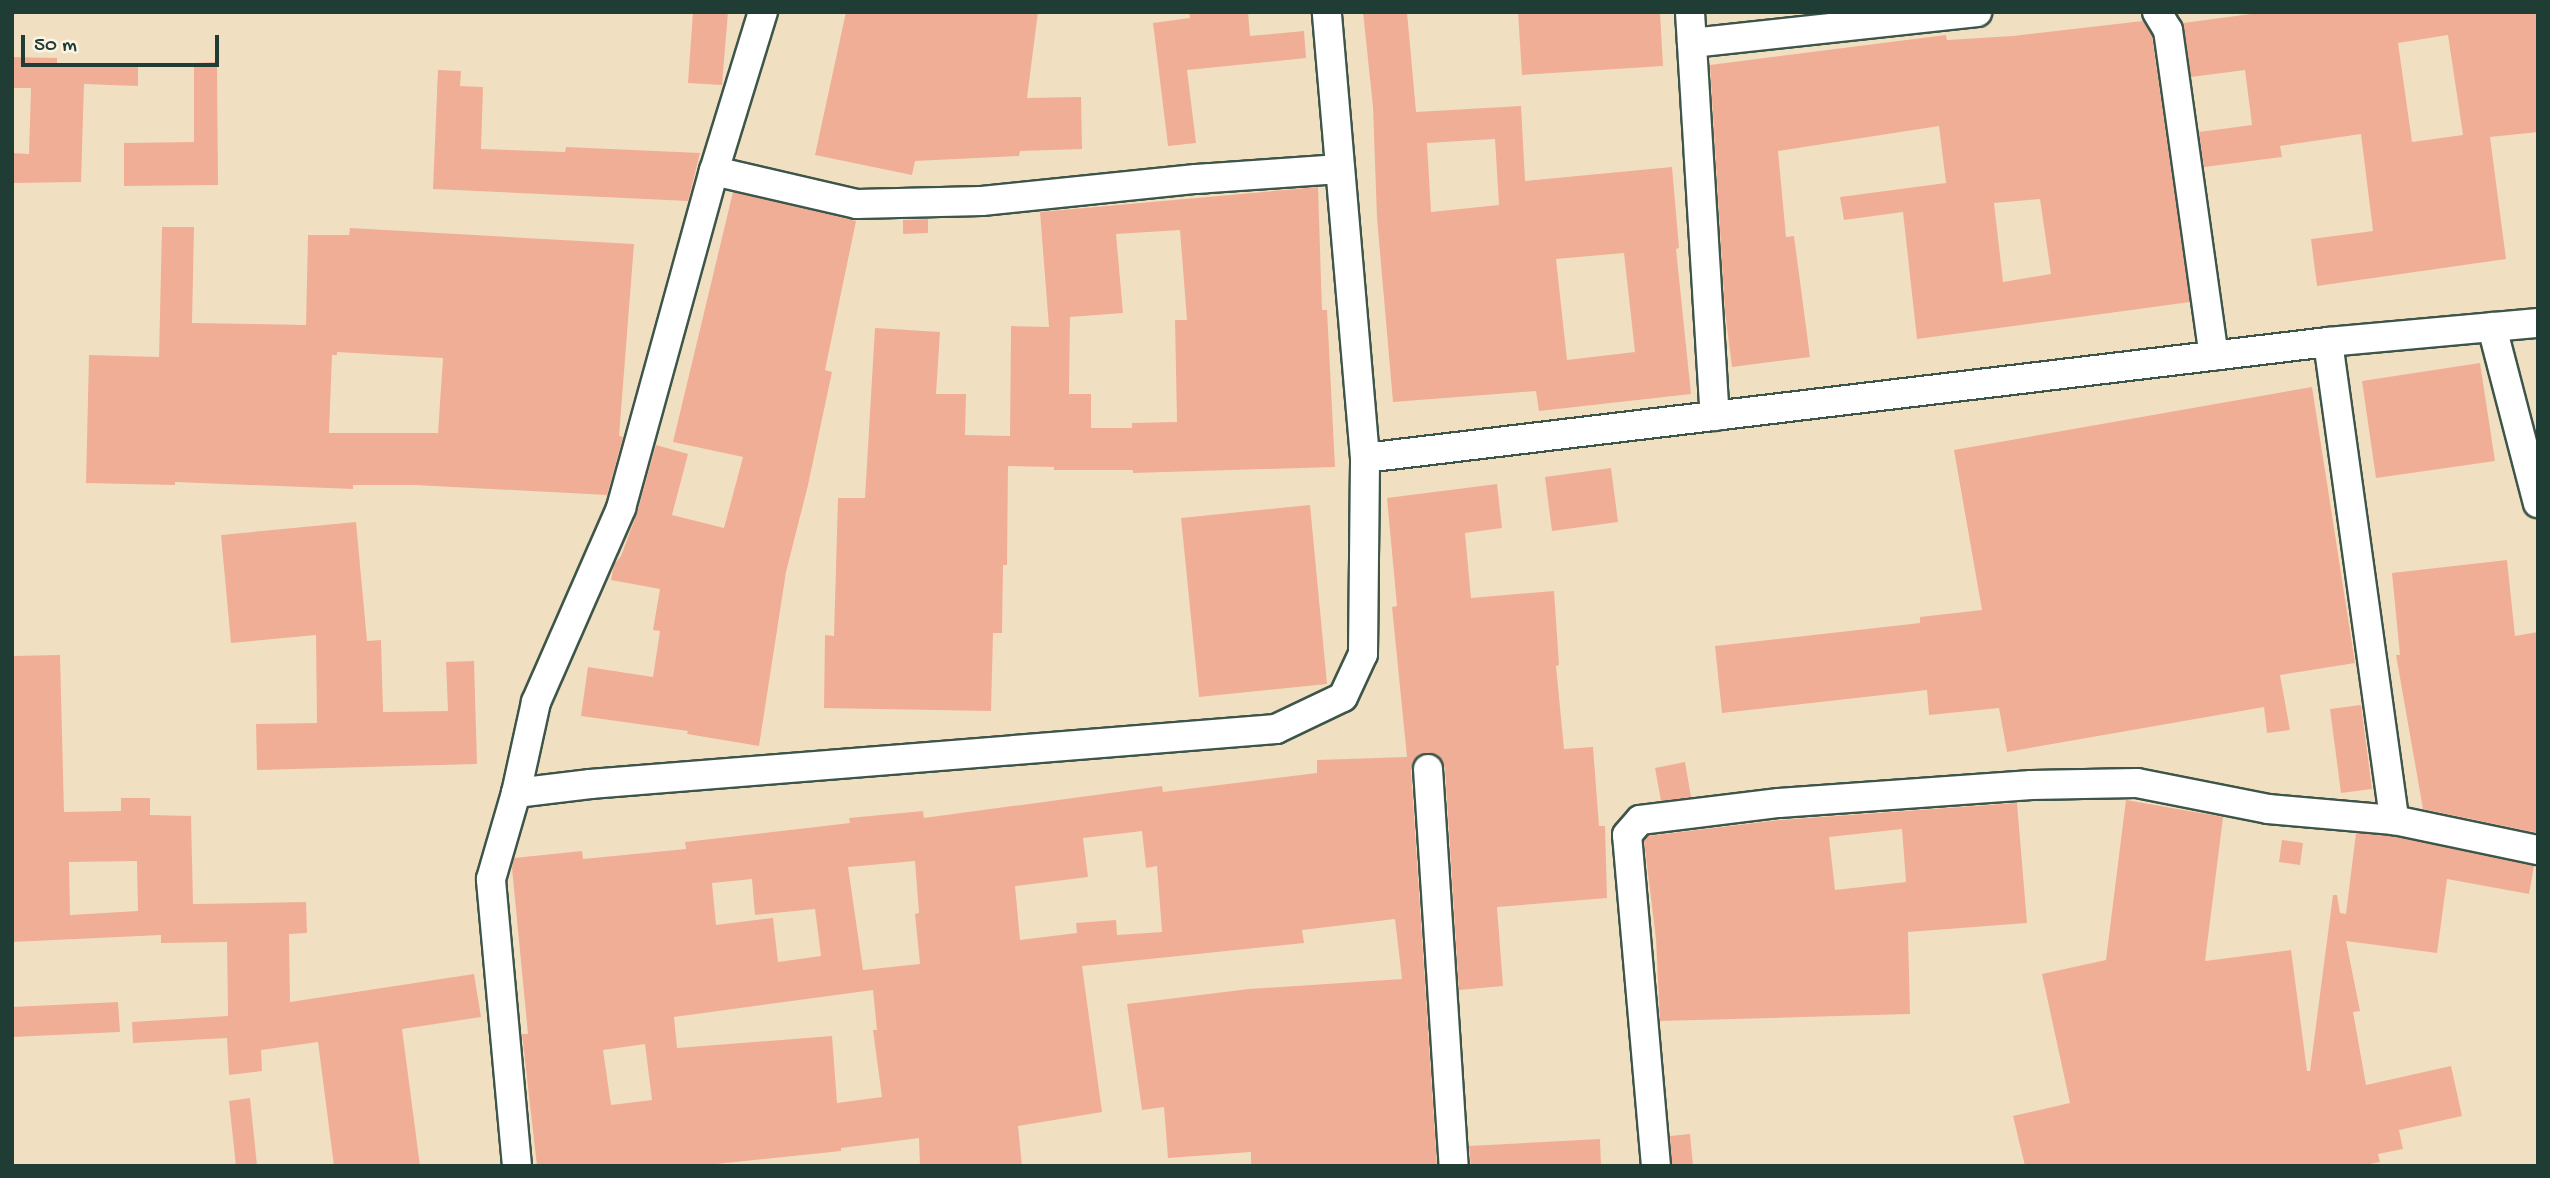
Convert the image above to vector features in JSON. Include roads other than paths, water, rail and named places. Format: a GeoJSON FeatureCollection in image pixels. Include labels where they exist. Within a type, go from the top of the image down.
{"type":"FeatureCollection","features":[{"type":"Feature","properties":{"kind":"street"},"geometry":{"type":"LineString","coordinates":[[517,1166],[491,879],[516,793],[537,702],[621,508],[713,171],[763,12]]}},
{"type":"Feature","properties":{"kind":"street"},"geometry":{"type":"LineString","coordinates":[[516,793],[590,784],[1276,729],[1343,696],[1363,654],[1365,458],[1327,12]]}},
{"type":"Feature","properties":{"kind":"street"},"geometry":{"type":"LineString","coordinates":[[1690,12],[1715,416]]}},
{"type":"Feature","properties":{"kind":"street"},"geometry":{"type":"LineString","coordinates":[[1692,43],[1977,12]]}},
{"type":"Feature","properties":{"kind":"street"},"geometry":{"type":"LineString","coordinates":[[2157,12],[2168,30],[2214,356]]}},
{"type":"Feature","properties":{"kind":"street"},"geometry":{"type":"LineString","coordinates":[[713,171],[857,204],[982,201],[1196,178],[1340,169]]}},
{"type":"Feature","properties":{"kind":"street"},"geometry":{"type":"LineString","coordinates":[[1365,458],[2328,342],[2538,323]]}},
{"type":"Feature","properties":{"kind":"street"},"geometry":{"type":"LineString","coordinates":[[2492,327],[2538,503]]}},
{"type":"Feature","properties":{"kind":"street"},"geometry":{"type":"LineString","coordinates":[[2328,342],[2394,820]]}},
{"type":"Feature","properties":{"kind":"street"},"geometry":{"type":"LineString","coordinates":[[1428,769],[1454,1166]]}},
{"type":"Feature","properties":{"kind":"street"},"geometry":{"type":"LineString","coordinates":[[1656,1166],[1627,835],[1640,820],[1652,816],[1779,803],[2031,785],[2137,783],[2268,809],[2394,820],[2538,850]]}}]}
